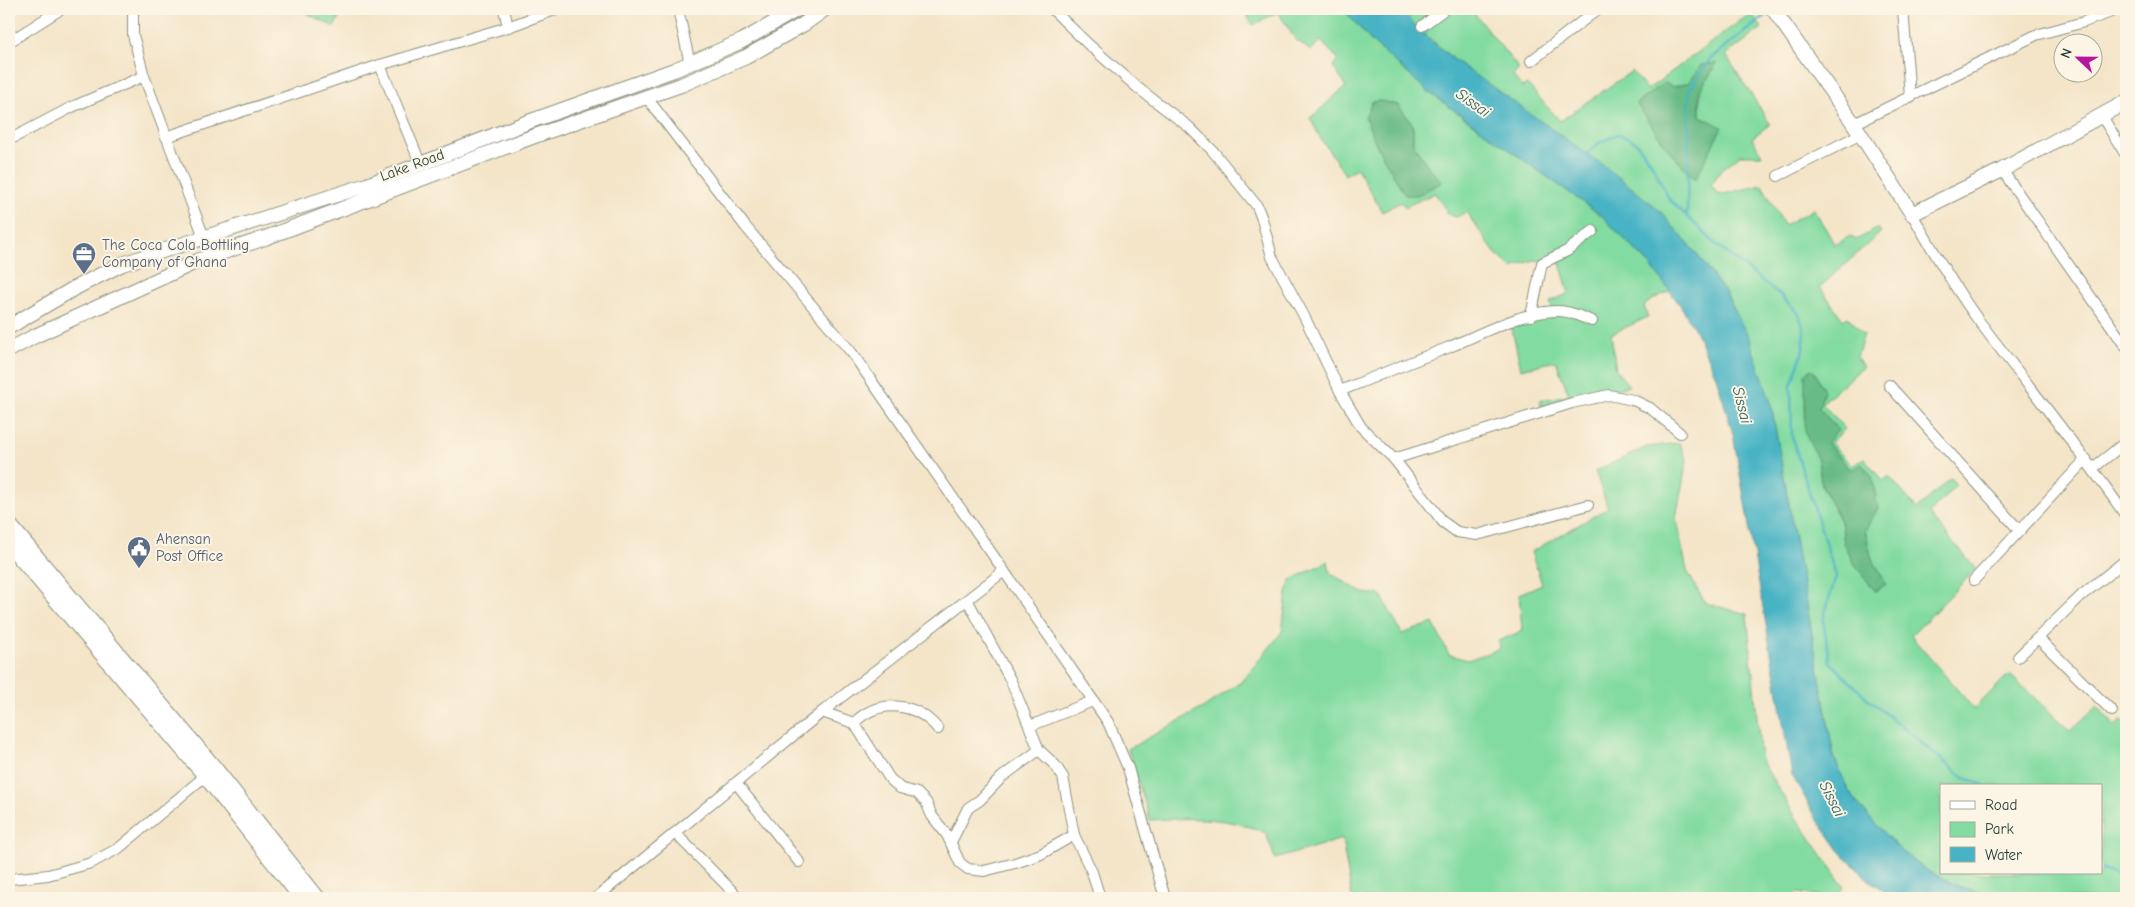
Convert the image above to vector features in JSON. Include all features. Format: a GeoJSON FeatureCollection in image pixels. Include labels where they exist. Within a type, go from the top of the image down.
{"type":"FeatureCollection","features":[{"type":"Feature","properties":{"kind":"main road","name":"Lake Road"},"geometry":{"type":"LineString","coordinates":[[9,327],[74,289],[122,264],[367,185],[528,122],[690,64],[742,41],[798,9]]}},
{"type":"Feature","properties":{"kind":"main road","name":"Lake Road"},"geometry":{"type":"LineString","coordinates":[[9,350],[35,336],[211,256],[265,238],[532,137],[647,98],[746,57],[804,24],[825,9]]}},
{"type":"Feature","properties":{"kind":"main road"},"geometry":{"type":"LineString","coordinates":[[1774,11],[1857,129],[1912,214],[2002,170],[2126,102]]}},
{"type":"Feature","properties":{"kind":"main road"},"geometry":{"type":"LineString","coordinates":[[9,524],[210,772],[301,898]]}},
{"type":"Feature","properties":{"kind":"main road"},"geometry":{"type":"LineString","coordinates":[[9,545],[210,772],[318,898]]}},
{"type":"Feature","properties":{"kind":"street"},"geometry":{"type":"LineString","coordinates":[[9,42],[60,9]]}},
{"type":"Feature","properties":{"kind":"street"},"geometry":{"type":"LineString","coordinates":[[133,9],[133,35],[144,76],[211,256]]}},
{"type":"Feature","properties":{"kind":"street"},"geometry":{"type":"LineString","coordinates":[[504,9],[508,27]]}},
{"type":"Feature","properties":{"kind":"street"},"geometry":{"type":"LineString","coordinates":[[166,137],[380,65],[508,27],[557,9]]}},
{"type":"Feature","properties":{"kind":"street"},"geometry":{"type":"LineString","coordinates":[[678,9],[690,64]]}},
{"type":"Feature","properties":{"kind":"street"},"geometry":{"type":"LineString","coordinates":[[1052,9],[1138,88],[1189,127],[1212,150],[1256,206],[1262,219],[1272,257],[1360,427],[1394,459],[1443,522],[1457,532],[1477,535],[1588,505]]}},
{"type":"Feature","properties":{"kind":"street"},"geometry":{"type":"LineString","coordinates":[[1422,26],[1445,9]]}},
{"type":"Feature","properties":{"kind":"street"},"geometry":{"type":"LineString","coordinates":[[1531,61],[1598,9]]}},
{"type":"Feature","properties":{"kind":"street"},"geometry":{"type":"LineString","coordinates":[[1902,9],[1910,97]]}},
{"type":"Feature","properties":{"kind":"street"},"geometry":{"type":"LineString","coordinates":[[1778,176],[1910,97],[2036,36],[2084,22],[2119,9]]}},
{"type":"Feature","properties":{"kind":"street"},"geometry":{"type":"LineString","coordinates":[[380,65],[421,165]]}},
{"type":"Feature","properties":{"kind":"street"},"geometry":{"type":"LineString","coordinates":[[9,140],[72,107],[144,76]]}},
{"type":"Feature","properties":{"kind":"street"},"geometry":{"type":"LineString","coordinates":[[647,98],[745,226],[852,353],[1108,722],[1128,768],[1165,898]]}},
{"type":"Feature","properties":{"kind":"street"},"geometry":{"type":"LineString","coordinates":[[2101,116],[2126,155]]}},
{"type":"Feature","properties":{"kind":"street"},"geometry":{"type":"LineString","coordinates":[[2002,170],[2126,347]]}},
{"type":"Feature","properties":{"kind":"street"},"geometry":{"type":"LineString","coordinates":[[1912,214],[1945,270],[1978,320],[2090,463],[2126,516]]}},
{"type":"Feature","properties":{"kind":"street"},"geometry":{"type":"LineString","coordinates":[[1531,316],[1542,263],[1567,251],[1593,231]]}},
{"type":"Feature","properties":{"kind":"street"},"geometry":{"type":"LineString","coordinates":[[1340,391],[1478,334],[1531,316],[1560,311],[1573,313],[1592,321]]}},
{"type":"Feature","properties":{"kind":"street"},"geometry":{"type":"LineString","coordinates":[[1889,385],[2019,530]]}},
{"type":"Feature","properties":{"kind":"street"},"geometry":{"type":"LineString","coordinates":[[1394,459],[1572,403],[1609,395],[1632,400],[1650,408],[1680,433]]}},
{"type":"Feature","properties":{"kind":"street"},"geometry":{"type":"LineString","coordinates":[[1974,580],[2019,530],[2090,463],[2126,442]]}},
{"type":"Feature","properties":{"kind":"street"},"geometry":{"type":"LineString","coordinates":[[2018,658],[2082,595],[2126,560]]}},
{"type":"Feature","properties":{"kind":"street"},"geometry":{"type":"LineString","coordinates":[[596,898],[822,712],[968,601],[1004,571]]}},
{"type":"Feature","properties":{"kind":"street"},"geometry":{"type":"LineString","coordinates":[[968,601],[1003,665],[1039,750],[1055,765],[1062,777],[1074,835],[1092,872],[1100,898]]}},
{"type":"Feature","properties":{"kind":"street"},"geometry":{"type":"LineString","coordinates":[[2038,638],[2112,711]]}},
{"type":"Feature","properties":{"kind":"street"},"geometry":{"type":"LineString","coordinates":[[1030,726],[1093,701]]}},
{"type":"Feature","properties":{"kind":"street"},"geometry":{"type":"LineString","coordinates":[[854,723],[870,710],[903,706],[929,718],[938,729]]}},
{"type":"Feature","properties":{"kind":"street"},"geometry":{"type":"LineString","coordinates":[[822,712],[854,723],[890,779],[900,788],[917,793],[926,802],[932,816],[950,842],[960,863],[968,869],[984,871],[1041,854],[1074,835]]}},
{"type":"Feature","properties":{"kind":"street"},"geometry":{"type":"LineString","coordinates":[[950,842],[968,808],[980,800],[1002,777],[1039,750]]}},
{"type":"Feature","properties":{"kind":"street"},"geometry":{"type":"LineString","coordinates":[[9,879],[48,875],[91,863],[119,848],[210,772]]}},
{"type":"Feature","properties":{"kind":"street"},"geometry":{"type":"LineString","coordinates":[[736,782],[799,862]]}},
{"type":"Feature","properties":{"kind":"street"},"geometry":{"type":"LineString","coordinates":[[675,833],[739,898]]}},
{"type":"Feature","properties":{"kind":"green space"},"geometry":{"type":"Polygon","coordinates":[[[298,9],[344,9],[334,27],[298,9]]]}},
{"type":"Feature","properties":{"kind":"green space"},"geometry":{"type":"Polygon","coordinates":[[[1243,9],[1343,9],[1374,44],[1430,93],[1602,216],[1651,266],[1670,291],[1653,299],[1644,306],[1648,317],[1611,334],[1616,370],[1629,386],[1541,406],[1540,400],[1569,395],[1556,361],[1521,369],[1511,325],[1533,318],[1554,317],[1550,302],[1569,293],[1560,263],[1534,260],[1512,268],[1495,253],[1466,212],[1457,217],[1449,215],[1435,193],[1405,207],[1401,202],[1382,212],[1357,168],[1345,175],[1323,143],[1310,118],[1346,87],[1333,66],[1338,59],[1321,41],[1311,51],[1295,39],[1278,12],[1253,25],[1243,9]],[[1380,101],[1372,102],[1376,144],[1405,195],[1442,182],[1430,170],[1413,144],[1413,125],[1398,105],[1380,101]]]}},
{"type":"Feature","properties":{"kind":"green space"},"geometry":{"type":"Polygon","coordinates":[[[1417,9],[1471,9],[1519,69],[1513,76],[1522,87],[1527,84],[1560,121],[1632,71],[1647,90],[1751,13],[1762,28],[1726,55],[1770,124],[1752,138],[1762,155],[1740,155],[1721,170],[1711,185],[1719,195],[1762,185],[1784,225],[1814,209],[1835,245],[1850,236],[1856,240],[1878,228],[1881,232],[1820,287],[1843,320],[1848,317],[1864,334],[1857,357],[1863,367],[1822,403],[1845,429],[1831,443],[1852,466],[1864,458],[1883,481],[1889,476],[1917,509],[1951,478],[1956,485],[1929,514],[1976,569],[1911,636],[1974,709],[2009,674],[2070,731],[2097,706],[2115,726],[2121,721],[2126,723],[2126,898],[1998,898],[1958,886],[1928,871],[1900,850],[1868,816],[1848,790],[1834,757],[1771,405],[1749,338],[1725,292],[1696,253],[1658,209],[1454,60],[1408,19],[1417,9]],[[1701,65],[1688,83],[1673,87],[1665,83],[1637,103],[1667,148],[1695,180],[1721,127],[1700,116],[1701,65]],[[1815,372],[1818,460],[1822,486],[1842,525],[1844,544],[1853,562],[1876,591],[1886,584],[1871,556],[1865,530],[1878,508],[1851,470],[1827,443],[1838,430],[1819,408],[1815,372]]]}},
{"type":"Feature","properties":{"kind":"green space"},"geometry":{"type":"Polygon","coordinates":[[[1717,63],[1699,92],[1700,116],[1722,127],[1695,180],[1667,148],[1636,103],[1665,83],[1673,87],[1688,83],[1701,65],[1717,63]]]}},
{"type":"Feature","properties":{"kind":"green space"},"geometry":{"type":"Polygon","coordinates":[[[1380,101],[1398,105],[1413,125],[1413,144],[1442,182],[1418,195],[1405,195],[1376,144],[1365,117],[1372,102],[1380,101]]]}},
{"type":"Feature","properties":{"kind":"green space"},"geometry":{"type":"Polygon","coordinates":[[[1811,369],[1815,372],[1824,391],[1819,408],[1838,430],[1827,443],[1851,470],[1862,464],[1872,476],[1878,508],[1865,531],[1871,556],[1886,584],[1875,591],[1853,562],[1844,544],[1842,525],[1822,486],[1818,460],[1805,433],[1805,374],[1811,369]]]}},
{"type":"Feature","properties":{"kind":"green space"},"geometry":{"type":"Polygon","coordinates":[[[1679,443],[1687,460],[1676,518],[1687,571],[1705,603],[1747,614],[1761,760],[1795,816],[1844,887],[1834,898],[1797,893],[1793,898],[1352,898],[1342,839],[1275,859],[1266,833],[1252,827],[1209,819],[1150,820],[1128,749],[1201,709],[1241,682],[1282,632],[1287,593],[1291,580],[1328,561],[1330,573],[1363,593],[1381,595],[1402,634],[1433,623],[1449,655],[1468,660],[1499,649],[1498,641],[1522,631],[1519,594],[1542,584],[1531,552],[1608,508],[1595,471],[1647,447],[1679,443]]]}},
{"type":"Feature","properties":{"kind":"water","name":"Sissai"},"geometry":{"type":"Polygon","coordinates":[[[1343,9],[1399,9],[1430,40],[1454,60],[1606,167],[1658,209],[1696,253],[1725,292],[1749,338],[1771,404],[1834,757],[1848,790],[1868,816],[1900,850],[1928,871],[1958,886],[1998,898],[1892,898],[1862,874],[1839,850],[1817,819],[1792,775],[1733,434],[1716,376],[1694,328],[1680,305],[1651,266],[1602,216],[1430,93],[1374,44],[1343,9]]]}},
{"type":"Feature","properties":{"kind":"waterway"},"geometry":{"type":"LineString","coordinates":[[1687,216],[1689,90],[1711,58],[1769,13]]}},
{"type":"Feature","properties":{"kind":"waterway"},"geometry":{"type":"LineString","coordinates":[[1585,155],[1599,143],[1618,134],[1635,141],[1651,162],[1669,199],[1718,246],[1779,294],[1799,314],[1805,334],[1802,354],[1791,385],[1792,438],[1836,576],[1823,620],[1830,662],[1868,699],[1963,777],[1981,784]]}},
{"type":"Feature","properties":{"kind":"waterway"},"geometry":{"type":"LineString","coordinates":[[2102,869],[2126,879]]}},
{"type":"Feature","properties":{"kind":"place","name":"The Coca Cola Bottling Company of Ghana"},"geometry":{"type":"Point","coordinates":[84,275]}},
{"type":"Feature","properties":{"kind":"place","name":"Ahensan Post Office"},"geometry":{"type":"Point","coordinates":[139,569]}}]}
